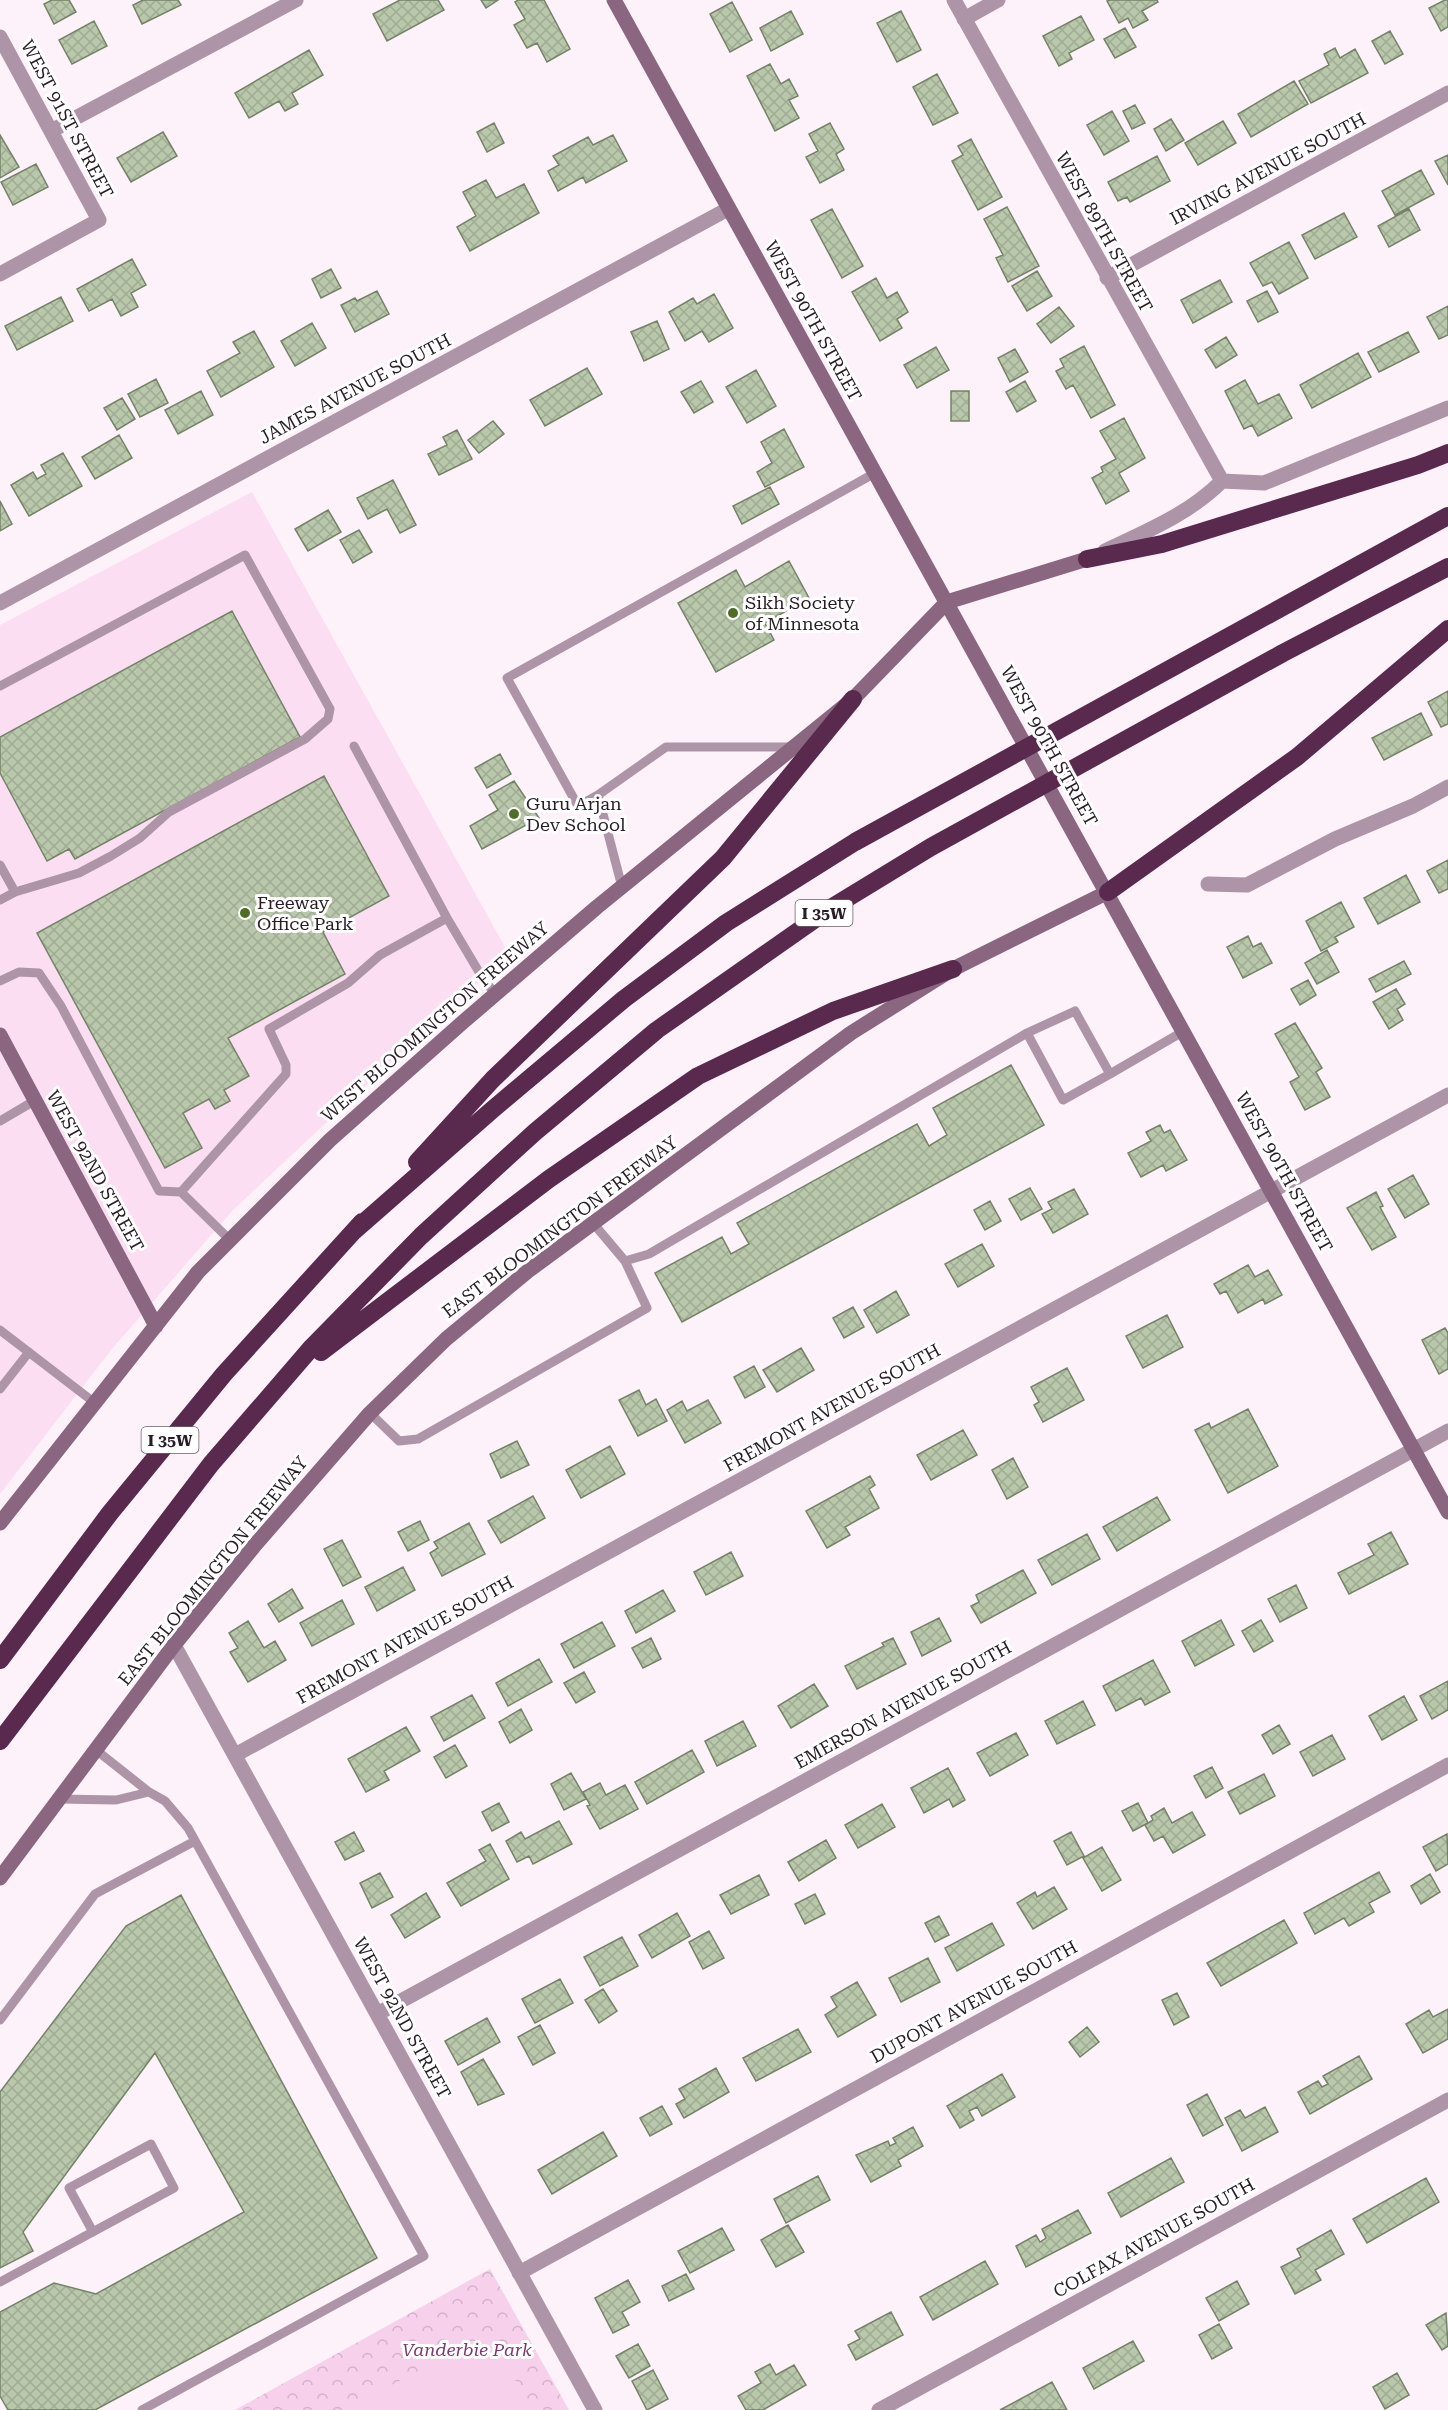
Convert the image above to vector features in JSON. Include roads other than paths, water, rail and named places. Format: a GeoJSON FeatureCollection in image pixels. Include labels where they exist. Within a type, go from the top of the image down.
{"type":"FeatureCollection","features":[{"type":"Feature","properties":{"kind":"highway"},"geometry":{"type":"LineString","coordinates":[[1087,559],[1162,544],[1418,465],[1448,453]]}},
{"type":"Feature","properties":{"kind":"highway","name":"I 35W"},"geometry":{"type":"LineString","coordinates":[[0,1660],[110,1513],[224,1374],[354,1231],[492,1110],[624,999],[726,923],[855,842],[1448,516]]}},
{"type":"Feature","properties":{"kind":"highway","name":"I 35W"},"geometry":{"type":"LineString","coordinates":[[0,1741],[211,1464],[286,1378],[421,1236],[535,1132],[657,1030],[831,908],[931,847],[1283,653],[1448,567]]}},
{"type":"Feature","properties":{"kind":"highway"},"geometry":{"type":"LineString","coordinates":[[1108,892],[1297,757],[1448,630]]}},
{"type":"Feature","properties":{"kind":"highway"},"geometry":{"type":"LineString","coordinates":[[354,1231],[493,1079],[723,858],[853,699]]}},
{"type":"Feature","properties":{"kind":"highway"},"geometry":{"type":"LineString","coordinates":[[286,1378],[549,1179],[698,1076],[834,1011],[953,969]]}},
{"type":"Feature","properties":{"kind":"street"},"geometry":{"type":"LineString","coordinates":[[51,131],[296,0]]}},
{"type":"Feature","properties":{"kind":"street","name":"WEST 90TH STREET"},"geometry":{"type":"LineString","coordinates":[[614,0],[1086,851],[1448,1512]]}},
{"type":"Feature","properties":{"kind":"street","name":"WEST 89TH STREET"},"geometry":{"type":"LineString","coordinates":[[954,0],[1222,481]]}},
{"type":"Feature","properties":{"kind":"street"},"geometry":{"type":"LineString","coordinates":[[964,19],[998,0]]}},
{"type":"Feature","properties":{"kind":"street","name":"WEST 91ST STREET"},"geometry":{"type":"LineString","coordinates":[[0,37],[99,220],[0,274]]}},
{"type":"Feature","properties":{"kind":"street","name":"IRVING AVENUE SOUTH"},"geometry":{"type":"LineString","coordinates":[[1107,278],[1448,93]]}},
{"type":"Feature","properties":{"kind":"street","name":"JAMES AVENUE SOUTH"},"geometry":{"type":"LineString","coordinates":[[0,603],[728,209]]}},
{"type":"Feature","properties":{"kind":"street"},"geometry":{"type":"LineString","coordinates":[[947,602],[1087,559],[1160,525],[1203,499],[1222,481],[1264,483],[1448,408]]}},
{"type":"Feature","properties":{"kind":"street","name":"WEST BLOOMINGTON FREEWAY"},"geometry":{"type":"LineString","coordinates":[[0,1523],[198,1272],[330,1140],[495,994],[853,699],[947,602]]}},
{"type":"Feature","properties":{"kind":"street"},"geometry":{"type":"LineString","coordinates":[[1208,884],[1247,885],[1335,839],[1413,806],[1448,787]]}},
{"type":"Feature","properties":{"kind":"street","name":"EAST BLOOMINGTON FREEWAY"},"geometry":{"type":"LineString","coordinates":[[0,1878],[174,1645],[255,1545],[370,1413],[446,1339],[528,1271],[851,1033],[953,969],[1108,892]]}},
{"type":"Feature","properties":{"kind":"street","name":"WEST 92ND STREET"},"geometry":{"type":"LineString","coordinates":[[0,1035],[156,1326]]}},
{"type":"Feature","properties":{"kind":"street","name":"FREMONT AVENUE SOUTH"},"geometry":{"type":"LineString","coordinates":[[235,1755],[1448,1095]]}},
{"type":"Feature","properties":{"kind":"street","name":"EMERSON AVENUE SOUTH"},"geometry":{"type":"LineString","coordinates":[[377,2014],[1448,1431]]}},
{"type":"Feature","properties":{"kind":"street","name":"WEST 92ND STREET"},"geometry":{"type":"LineString","coordinates":[[174,1645],[595,2410]]}},
{"type":"Feature","properties":{"kind":"street","name":"DUPONT AVENUE SOUTH"},"geometry":{"type":"LineString","coordinates":[[519,2273],[1448,1765]]}},
{"type":"Feature","properties":{"kind":"street","name":"COLFAX AVENUE SOUTH"},"geometry":{"type":"LineString","coordinates":[[879,2410],[1448,2100]]}},
{"type":"Feature","properties":{"kind":"lane"},"geometry":{"type":"LineString","coordinates":[[794,747],[666,747],[598,795],[578,806],[507,678],[875,473]]}},
{"type":"Feature","properties":{"kind":"lane"},"geometry":{"type":"LineString","coordinates":[[0,686],[245,555],[330,709],[328,719],[305,739],[169,812],[140,838],[111,856],[79,873],[15,892],[0,900]]}},
{"type":"Feature","properties":{"kind":"lane"},"geometry":{"type":"LineString","coordinates":[[354,746],[447,918],[478,972],[495,994]]}},
{"type":"Feature","properties":{"kind":"lane"},"geometry":{"type":"LineString","coordinates":[[598,795],[622,888]]}},
{"type":"Feature","properties":{"kind":"lane"},"geometry":{"type":"LineString","coordinates":[[0,865],[15,892]]}},
{"type":"Feature","properties":{"kind":"lane"},"geometry":{"type":"LineString","coordinates":[[181,1192],[286,1074],[286,1065],[269,1029],[348,983],[380,955],[447,918]]}},
{"type":"Feature","properties":{"kind":"lane"},"geometry":{"type":"LineString","coordinates":[[0,981],[19,972],[39,973],[61,1006],[159,1191],[181,1192],[230,1240]]}},
{"type":"Feature","properties":{"kind":"lane"},"geometry":{"type":"LineString","coordinates":[[625,1261],[649,1254],[1050,1020],[1075,1011],[1110,1074]]}},
{"type":"Feature","properties":{"kind":"lane"},"geometry":{"type":"LineString","coordinates":[[1027,1033],[1063,1100],[1184,1031]]}},
{"type":"Feature","properties":{"kind":"lane"},"geometry":{"type":"LineString","coordinates":[[0,1121],[34,1101]]}},
{"type":"Feature","properties":{"kind":"lane"},"geometry":{"type":"LineString","coordinates":[[370,1413],[399,1441],[418,1439],[647,1308],[625,1261],[593,1223]]}},
{"type":"Feature","properties":{"kind":"lane"},"geometry":{"type":"LineString","coordinates":[[0,1330],[95,1402]]}},
{"type":"Feature","properties":{"kind":"lane"},"geometry":{"type":"LineString","coordinates":[[0,1389],[29,1352]]}},
{"type":"Feature","properties":{"kind":"lane"},"geometry":{"type":"LineString","coordinates":[[96,1750],[177,1812],[424,2256],[141,2410]]}},
{"type":"Feature","properties":{"kind":"lane"},"geometry":{"type":"LineString","coordinates":[[59,1799],[116,1800],[149,1792]]}},
{"type":"Feature","properties":{"kind":"lane"},"geometry":{"type":"LineString","coordinates":[[0,2020],[95,1894],[195,1841]]}},
{"type":"Feature","properties":{"kind":"lane"},"geometry":{"type":"LineString","coordinates":[[0,2282],[93,2232],[174,2188],[151,2144],[69,2188],[93,2232]]}},
{"type":"Feature","properties":{"kind":"place","name":"Sikh Society of Minnesota"},"geometry":{"type":"Point","coordinates":[733,613]}},
{"type":"Feature","properties":{"kind":"place","name":"Guru Arjan Dev School"},"geometry":{"type":"Point","coordinates":[514,814]}},
{"type":"Feature","properties":{"kind":"place","name":"Freeway Office Park"},"geometry":{"type":"Point","coordinates":[245,913]}},
{"type":"Feature","properties":{"kind":"park label","name":"Vanderbie Park"},"geometry":{"type":"Point","coordinates":[467,2350]}}]}
